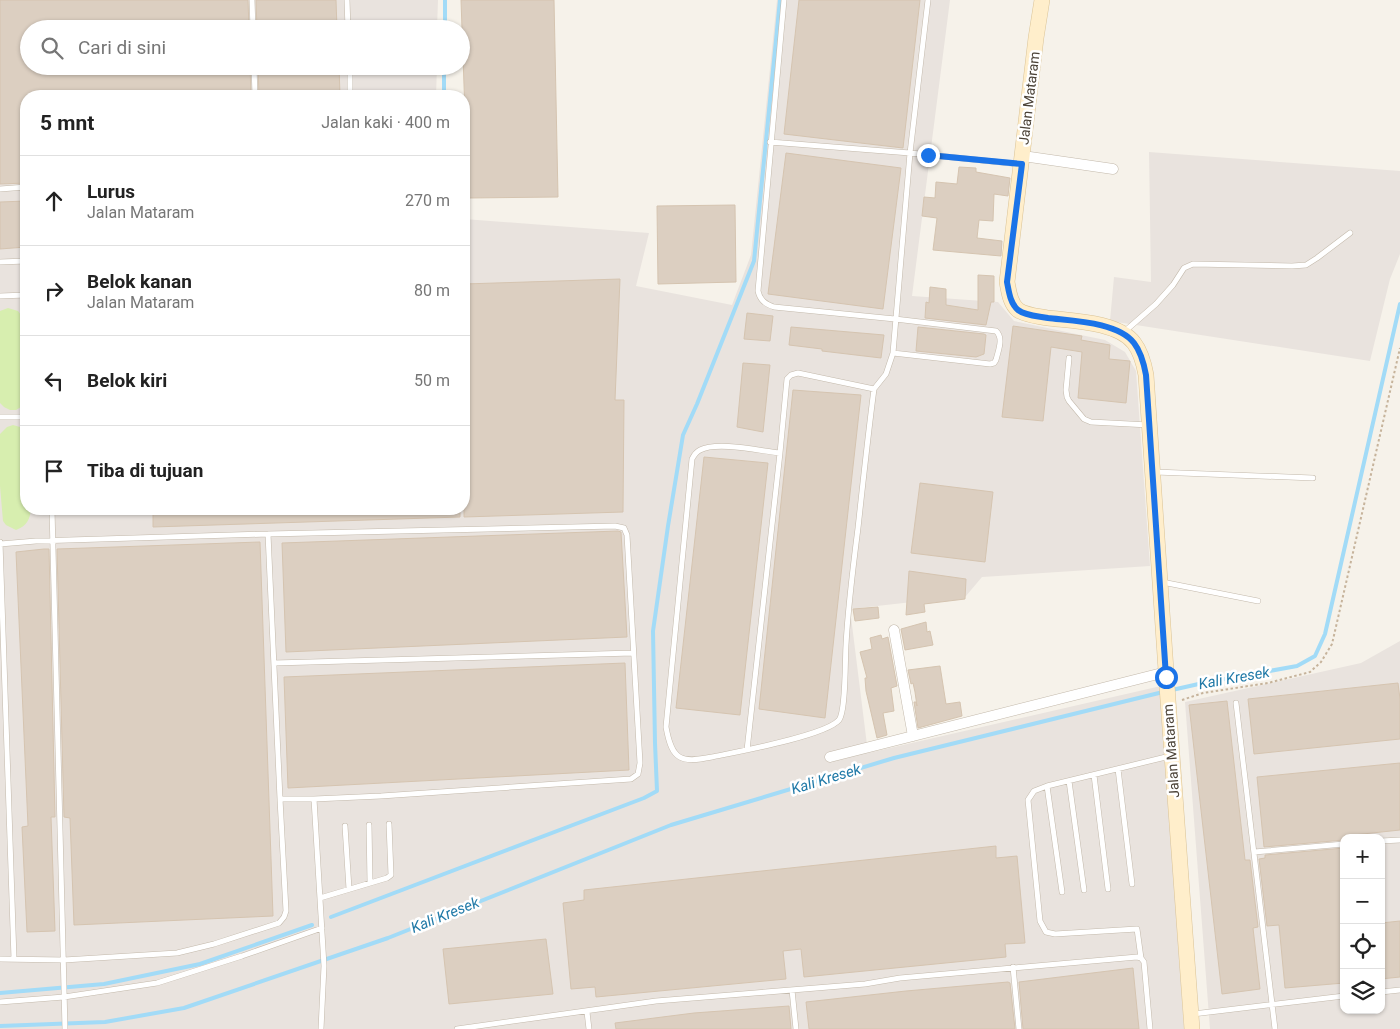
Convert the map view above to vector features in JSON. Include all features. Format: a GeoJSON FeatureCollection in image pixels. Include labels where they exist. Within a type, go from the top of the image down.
{"type":"FeatureCollection","features":[{"type":"Feature","properties":{"kind":"main road","name":"Jalan Mataram"},"geometry":{"type":"LineString","coordinates":[[1042,0],[1007,282],[1010,298],[1018,309],[1031,315],[1107,326],[1124,333],[1135,343],[1146,375],[1191,1022]]}},
{"type":"Feature","properties":{"kind":"street"},"geometry":{"type":"LineString","coordinates":[[1022,160],[1113,169]]}},
{"type":"Feature","properties":{"kind":"street"},"geometry":{"type":"LineString","coordinates":[[894,630],[913,736]]}},
{"type":"Feature","properties":{"kind":"street"},"geometry":{"type":"LineString","coordinates":[[830,757],[1166,675]]}},
{"type":"Feature","properties":{"kind":"lane"},"geometry":{"type":"LineString","coordinates":[[252,0],[253,20]]}},
{"type":"Feature","properties":{"kind":"lane"},"geometry":{"type":"LineString","coordinates":[[347,0],[348,20]]}},
{"type":"Feature","properties":{"kind":"lane"},"geometry":{"type":"LineString","coordinates":[[784,0],[770,142],[759,296],[763,302],[774,307],[996,331],[1000,338],[996,360],[990,364],[893,353]]}},
{"type":"Feature","properties":{"kind":"lane"},"geometry":{"type":"LineString","coordinates":[[780,453],[723,446],[700,450],[695,453],[692,459],[666,727],[668,740],[674,752],[681,759],[692,760],[747,750],[812,733],[836,723],[841,718],[844,697],[848,611],[874,389],[886,374],[893,353],[910,153],[928,0]]}},
{"type":"Feature","properties":{"kind":"lane"},"geometry":{"type":"LineString","coordinates":[[254,75],[255,90]]}},
{"type":"Feature","properties":{"kind":"lane"},"geometry":{"type":"LineString","coordinates":[[350,75],[350,90]]}},
{"type":"Feature","properties":{"kind":"lane"},"geometry":{"type":"LineString","coordinates":[[770,142],[1022,160]]}},
{"type":"Feature","properties":{"kind":"lane"},"geometry":{"type":"LineString","coordinates":[[0,188],[20,187]]}},
{"type":"Feature","properties":{"kind":"lane"},"geometry":{"type":"LineString","coordinates":[[1124,333],[1156,304],[1173,285],[1184,268],[1193,264],[1306,265],[1350,232]]}},
{"type":"Feature","properties":{"kind":"lane"},"geometry":{"type":"LineString","coordinates":[[0,262],[20,262]]}},
{"type":"Feature","properties":{"kind":"lane"},"geometry":{"type":"LineString","coordinates":[[0,296],[20,295]]}},
{"type":"Feature","properties":{"kind":"lane"},"geometry":{"type":"LineString","coordinates":[[1069,358],[1067,397],[1084,419],[1091,422],[1149,425]]}},
{"type":"Feature","properties":{"kind":"lane"},"geometry":{"type":"LineString","coordinates":[[747,750],[787,379],[791,375],[798,373],[874,389]]}},
{"type":"Feature","properties":{"kind":"lane"},"geometry":{"type":"LineString","coordinates":[[0,417],[20,417]]}},
{"type":"Feature","properties":{"kind":"lane"},"geometry":{"type":"LineString","coordinates":[[1152,472],[1313,478]]}},
{"type":"Feature","properties":{"kind":"lane"},"geometry":{"type":"LineString","coordinates":[[52,515],[65,1029]]}},
{"type":"Feature","properties":{"kind":"lane"},"geometry":{"type":"LineString","coordinates":[[14,959],[0,543],[268,534],[615,526],[624,528],[627,535],[640,763],[638,774],[631,779],[381,796],[280,799]]}},
{"type":"Feature","properties":{"kind":"lane"},"geometry":{"type":"LineString","coordinates":[[0,959],[64,960],[178,952],[214,944],[279,923],[284,917],[286,911],[268,534]]}},
{"type":"Feature","properties":{"kind":"lane"},"geometry":{"type":"LineString","coordinates":[[1159,582],[1258,601]]}},
{"type":"Feature","properties":{"kind":"lane"},"geometry":{"type":"LineString","coordinates":[[274,663],[633,653]]}},
{"type":"Feature","properties":{"kind":"lane"},"geometry":{"type":"LineString","coordinates":[[1236,703],[1275,1029]]}},
{"type":"Feature","properties":{"kind":"lane"},"geometry":{"type":"LineString","coordinates":[[1150,1029],[1144,962],[1141,958],[1137,928],[1055,934],[1046,932],[1040,921],[1028,800],[1034,791],[1047,786],[1172,756]]}},
{"type":"Feature","properties":{"kind":"lane"},"geometry":{"type":"LineString","coordinates":[[1118,769],[1132,884]]}},
{"type":"Feature","properties":{"kind":"lane"},"geometry":{"type":"LineString","coordinates":[[1094,774],[1108,889]]}},
{"type":"Feature","properties":{"kind":"lane"},"geometry":{"type":"LineString","coordinates":[[1069,781],[1084,890]]}},
{"type":"Feature","properties":{"kind":"lane"},"geometry":{"type":"LineString","coordinates":[[1047,786],[1062,892]]}},
{"type":"Feature","properties":{"kind":"lane"},"geometry":{"type":"LineString","coordinates":[[314,799],[324,966],[321,1029]]}},
{"type":"Feature","properties":{"kind":"lane"},"geometry":{"type":"LineString","coordinates":[[320,898],[387,878],[391,875],[389,824]]}},
{"type":"Feature","properties":{"kind":"lane"},"geometry":{"type":"LineString","coordinates":[[369,825],[370,882]]}},
{"type":"Feature","properties":{"kind":"lane"},"geometry":{"type":"LineString","coordinates":[[345,826],[349,889]]}},
{"type":"Feature","properties":{"kind":"lane"},"geometry":{"type":"LineString","coordinates":[[1385,841],[1400,840]]}},
{"type":"Feature","properties":{"kind":"lane"},"geometry":{"type":"LineString","coordinates":[[1254,852],[1340,844]]}},
{"type":"Feature","properties":{"kind":"lane"},"geometry":{"type":"LineString","coordinates":[[0,1002],[158,983],[322,928]]}},
{"type":"Feature","properties":{"kind":"lane"},"geometry":{"type":"LineString","coordinates":[[457,1029],[656,1001],[865,984],[900,978],[1013,967],[1141,958]]}},
{"type":"Feature","properties":{"kind":"lane"},"geometry":{"type":"LineString","coordinates":[[1013,967],[1019,1029]]}},
{"type":"Feature","properties":{"kind":"lane"},"geometry":{"type":"LineString","coordinates":[[792,990],[796,1029]]}},
{"type":"Feature","properties":{"kind":"lane"},"geometry":{"type":"LineString","coordinates":[[1385,992],[1400,990]]}},
{"type":"Feature","properties":{"kind":"lane"},"geometry":{"type":"LineString","coordinates":[[1191,1022],[1273,1005],[1340,997]]}},
{"type":"Feature","properties":{"kind":"lane"},"geometry":{"type":"LineString","coordinates":[[587,1012],[588,1029]]}},
{"type":"Feature","properties":{"kind":"path"},"geometry":{"type":"LineString","coordinates":[[1168,702],[1203,693],[1268,683],[1310,672],[1321,662],[1332,644],[1400,348]]}},
{"type":"Feature","properties":{"kind":"shaded area"},"geometry":{"type":"Polygon","coordinates":[[[0,0],[438,0],[437,20],[20,20],[20,75],[437,75],[436,90],[20,90],[20,515],[470,515],[470,219],[649,233],[636,286],[732,305],[751,255],[777,0],[950,0],[912,296],[998,302],[1014,321],[1105,340],[1125,352],[1136,371],[1150,566],[982,577],[966,596],[850,609],[868,753],[1161,686],[1184,1029],[0,1029],[0,0]]]}},
{"type":"Feature","properties":{"kind":"shaded area"},"geometry":{"type":"Polygon","coordinates":[[[1149,152],[1400,171],[1400,254],[1390,279],[1370,361],[1110,321],[1114,277],[1151,282],[1149,152]]]}},
{"type":"Feature","properties":{"kind":"shaded area"},"geometry":{"type":"Polygon","coordinates":[[[1400,641],[1400,1029],[1210,1029],[1185,702],[1361,663],[1400,641]]]}},
{"type":"Feature","properties":{"kind":"green space"},"geometry":{"type":"Polygon","coordinates":[[[8,308],[18,311],[20,314],[20,408],[16,410],[10,410],[0,403],[0,311],[8,308]]]}},
{"type":"Feature","properties":{"kind":"green space"},"geometry":{"type":"Polygon","coordinates":[[[13,425],[20,427],[20,515],[30,515],[27,522],[16,530],[6,525],[3,521],[0,486],[0,434],[7,427],[13,425]]]}},
{"type":"Feature","properties":{"kind":"building"},"geometry":{"type":"Polygon","coordinates":[[[0,0],[248,0],[249,20],[20,20],[20,75],[250,75],[251,90],[20,90],[20,183],[0,184],[0,0]]]}},
{"type":"Feature","properties":{"kind":"building"},"geometry":{"type":"Polygon","coordinates":[[[256,0],[336,0],[337,20],[257,20],[256,0]]]}},
{"type":"Feature","properties":{"kind":"building"},"geometry":{"type":"Polygon","coordinates":[[[461,0],[554,0],[558,197],[470,198],[470,90],[464,90],[464,75],[470,75],[470,20],[462,20],[461,0]]]}},
{"type":"Feature","properties":{"kind":"building"},"geometry":{"type":"Polygon","coordinates":[[[799,0],[920,0],[903,148],[784,134],[799,0]]]}},
{"type":"Feature","properties":{"kind":"building"},"geometry":{"type":"Polygon","coordinates":[[[258,75],[339,75],[340,90],[259,90],[258,75]]]}},
{"type":"Feature","properties":{"kind":"building"},"geometry":{"type":"Polygon","coordinates":[[[786,153],[901,168],[883,309],[768,294],[786,153]]]}},
{"type":"Feature","properties":{"kind":"building"},"geometry":{"type":"Polygon","coordinates":[[[959,167],[976,168],[976,172],[1010,178],[1008,196],[994,194],[993,221],[979,220],[977,238],[1002,241],[1001,256],[933,250],[937,218],[922,216],[924,197],[935,198],[936,182],[957,184],[959,167]]]}},
{"type":"Feature","properties":{"kind":"building"},"geometry":{"type":"Polygon","coordinates":[[[20,201],[20,247],[0,249],[0,202],[20,201]]]}},
{"type":"Feature","properties":{"kind":"building"},"geometry":{"type":"Polygon","coordinates":[[[735,205],[736,282],[658,284],[657,206],[735,205]]]}},
{"type":"Feature","properties":{"kind":"building"},"geometry":{"type":"Polygon","coordinates":[[[978,275],[994,276],[994,302],[991,302],[986,325],[925,318],[926,302],[929,303],[930,287],[946,289],[946,305],[978,310],[978,275]]]}},
{"type":"Feature","properties":{"kind":"building"},"geometry":{"type":"Polygon","coordinates":[[[620,279],[615,400],[624,400],[623,512],[464,517],[464,515],[470,515],[470,284],[620,279]]]}},
{"type":"Feature","properties":{"kind":"building"},"geometry":{"type":"Polygon","coordinates":[[[747,313],[773,316],[770,341],[744,339],[747,313]]]}},
{"type":"Feature","properties":{"kind":"building"},"geometry":{"type":"Polygon","coordinates":[[[1013,326],[1082,336],[1081,340],[1110,345],[1109,359],[1130,361],[1126,403],[1078,398],[1082,352],[1051,347],[1043,421],[1002,417],[1013,326]]]}},
{"type":"Feature","properties":{"kind":"building"},"geometry":{"type":"Polygon","coordinates":[[[791,327],[884,335],[881,358],[789,345],[791,327]]]}},
{"type":"Feature","properties":{"kind":"building"},"geometry":{"type":"Polygon","coordinates":[[[918,327],[984,334],[986,335],[984,354],[976,357],[916,351],[918,327]]]}},
{"type":"Feature","properties":{"kind":"building"},"geometry":{"type":"Polygon","coordinates":[[[743,363],[770,365],[763,432],[737,427],[743,363]]]}},
{"type":"Feature","properties":{"kind":"building"},"geometry":{"type":"Polygon","coordinates":[[[793,390],[861,395],[825,718],[759,709],[793,390]]]}},
{"type":"Feature","properties":{"kind":"building"},"geometry":{"type":"Polygon","coordinates":[[[704,457],[768,463],[740,715],[676,708],[704,457]]]}},
{"type":"Feature","properties":{"kind":"building"},"geometry":{"type":"Polygon","coordinates":[[[920,483],[993,492],[985,562],[911,553],[920,483]]]}},
{"type":"Feature","properties":{"kind":"building"},"geometry":{"type":"Polygon","coordinates":[[[153,515],[460,515],[460,517],[153,527],[153,515]]]}},
{"type":"Feature","properties":{"kind":"building"},"geometry":{"type":"Polygon","coordinates":[[[621,532],[627,637],[286,652],[282,543],[621,532]]]}},
{"type":"Feature","properties":{"kind":"building"},"geometry":{"type":"Polygon","coordinates":[[[260,542],[273,916],[74,925],[70,818],[64,817],[57,549],[260,542]]]}},
{"type":"Feature","properties":{"kind":"building"},"geometry":{"type":"Polygon","coordinates":[[[49,549],[55,817],[51,817],[55,931],[27,932],[22,827],[28,826],[16,552],[49,549]]]}},
{"type":"Feature","properties":{"kind":"building"},"geometry":{"type":"Polygon","coordinates":[[[909,571],[966,579],[965,599],[924,604],[925,612],[906,615],[909,571]]]}},
{"type":"Feature","properties":{"kind":"building"},"geometry":{"type":"Polygon","coordinates":[[[878,607],[879,618],[855,621],[853,609],[878,607]]]}},
{"type":"Feature","properties":{"kind":"building"},"geometry":{"type":"Polygon","coordinates":[[[926,622],[927,632],[930,631],[933,645],[905,650],[901,629],[926,622]]]}},
{"type":"Feature","properties":{"kind":"building"},"geometry":{"type":"Polygon","coordinates":[[[881,635],[882,639],[888,637],[897,686],[891,688],[894,711],[883,713],[887,735],[877,738],[866,691],[865,678],[867,678],[860,652],[872,649],[870,638],[881,635]]]}},
{"type":"Feature","properties":{"kind":"building"},"geometry":{"type":"Polygon","coordinates":[[[625,663],[629,770],[288,788],[284,677],[625,663]]]}},
{"type":"Feature","properties":{"kind":"building"},"geometry":{"type":"Polygon","coordinates":[[[940,666],[946,704],[960,702],[962,716],[918,728],[914,702],[916,702],[917,706],[915,692],[908,670],[940,666]]]}},
{"type":"Feature","properties":{"kind":"building"},"geometry":{"type":"Polygon","coordinates":[[[1398,683],[1400,739],[1254,754],[1248,699],[1398,683]]]}},
{"type":"Feature","properties":{"kind":"building"},"geometry":{"type":"Polygon","coordinates":[[[1227,701],[1245,860],[1250,860],[1258,927],[1253,928],[1260,989],[1222,994],[1189,705],[1227,701]]]}},
{"type":"Feature","properties":{"kind":"building"},"geometry":{"type":"Polygon","coordinates":[[[1400,763],[1400,830],[1363,834],[1340,834],[1340,840],[1264,847],[1257,777],[1400,763]]]}},
{"type":"Feature","properties":{"kind":"building"},"geometry":{"type":"Polygon","coordinates":[[[996,846],[996,858],[1017,856],[1025,943],[1005,944],[1006,957],[804,977],[801,949],[783,951],[786,979],[596,997],[595,987],[571,989],[563,903],[584,900],[584,890],[996,846]]]}},
{"type":"Feature","properties":{"kind":"building"},"geometry":{"type":"Polygon","coordinates":[[[1340,848],[1340,983],[1285,988],[1279,925],[1267,926],[1259,859],[1265,858],[1265,855],[1340,848]]]}},
{"type":"Feature","properties":{"kind":"building"},"geometry":{"type":"Polygon","coordinates":[[[1400,921],[1400,977],[1385,979],[1385,923],[1400,921]]]}},
{"type":"Feature","properties":{"kind":"building"},"geometry":{"type":"Polygon","coordinates":[[[546,939],[553,994],[449,1004],[443,949],[546,939]]]}},
{"type":"Feature","properties":{"kind":"building"},"geometry":{"type":"Polygon","coordinates":[[[1133,968],[1139,1029],[1023,1029],[1019,982],[1133,968]]]}},
{"type":"Feature","properties":{"kind":"building"},"geometry":{"type":"Polygon","coordinates":[[[1010,983],[1015,1029],[809,1029],[806,1002],[1010,983]]]}},
{"type":"Feature","properties":{"kind":"building"},"geometry":{"type":"Polygon","coordinates":[[[789,1006],[791,1029],[616,1029],[615,1023],[694,1013],[789,1006]]]}},
{"type":"Feature","properties":{"kind":"waterway"},"geometry":{"type":"LineString","coordinates":[[445,0],[445,20]]}},
{"type":"Feature","properties":{"kind":"waterway"},"geometry":{"type":"LineString","coordinates":[[331,917],[644,798],[657,791],[653,631],[668,526],[683,435],[754,261],[780,0]]}},
{"type":"Feature","properties":{"kind":"waterway"},"geometry":{"type":"LineString","coordinates":[[444,75],[444,90]]}},
{"type":"Feature","properties":{"kind":"waterway","name":"Kali Kresek"},"geometry":{"type":"LineString","coordinates":[[1172,690],[1297,666],[1315,656],[1325,634],[1400,304]]}},
{"type":"Feature","properties":{"kind":"waterway","name":"Kali Kresek"},"geometry":{"type":"LineString","coordinates":[[0,1026],[105,1022],[184,1008],[388,938],[671,825],[894,758],[1163,692]]}},
{"type":"Feature","properties":{"kind":"waterway"},"geometry":{"type":"LineString","coordinates":[[0,993],[104,984],[200,964],[312,925]]}},
{"type":"Feature","properties":{"kind":"route"},"geometry":{"type":"LineString","coordinates":[[928,155],[1022,164],[1007,282],[1010,298],[1018,309],[1031,315],[1107,326],[1124,333],[1135,343],[1146,375],[1166,677]]}}]}
